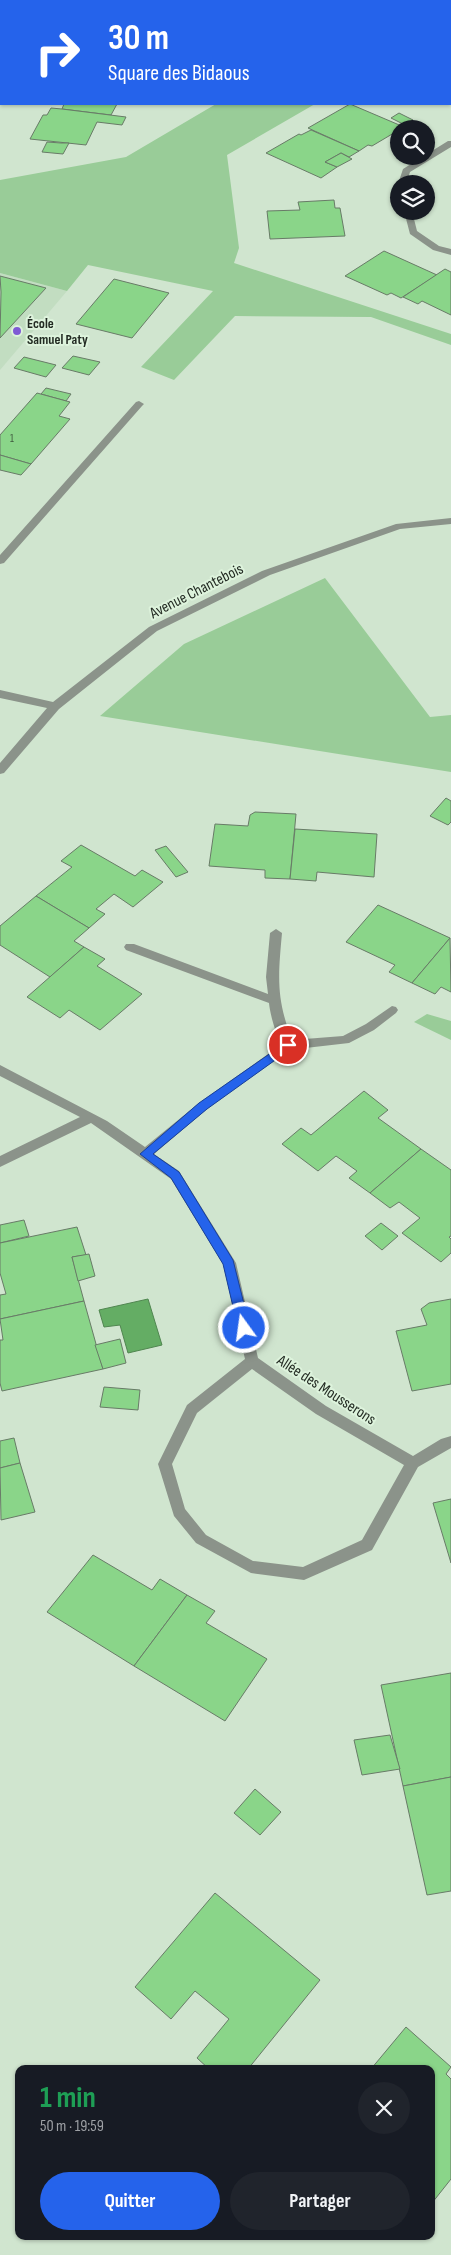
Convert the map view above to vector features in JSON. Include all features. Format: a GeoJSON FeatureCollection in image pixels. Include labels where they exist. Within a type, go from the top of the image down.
{"type":"FeatureCollection","features":[{"type":"Feature","properties":{"kind":"street"},"geometry":{"type":"LineString","coordinates":[[405,175],[406,171],[451,143]]}},
{"type":"Feature","properties":{"kind":"street"},"geometry":{"type":"LineString","coordinates":[[410,220],[412,232],[436,248],[451,252]]}},
{"type":"Feature","properties":{"kind":"street"},"geometry":{"type":"LineString","coordinates":[[0,562],[139,404]]}},
{"type":"Feature","properties":{"kind":"street","name":"Avenue Chantebois"},"geometry":{"type":"LineString","coordinates":[[0,770],[55,706],[153,629],[266,573],[399,526],[451,521]]}},
{"type":"Feature","properties":{"kind":"street"},"geometry":{"type":"LineString","coordinates":[[0,694],[55,706]]}},
{"type":"Feature","properties":{"kind":"street"},"geometry":{"type":"LineString","coordinates":[[276,934],[272,977],[276,1013],[288,1045]]}},
{"type":"Feature","properties":{"kind":"street"},"geometry":{"type":"LineString","coordinates":[[130,947],[275,1001]]}},
{"type":"Feature","properties":{"kind":"street"},"geometry":{"type":"LineString","coordinates":[[145,1154],[203,1106],[288,1045],[345,1040],[370,1027],[392,1010]]}},
{"type":"Feature","properties":{"kind":"street","name":"Allée des Mousserons"},"geometry":{"type":"LineString","coordinates":[[0,1070],[102,1124],[175,1175],[228,1263],[252,1361],[321,1410],[413,1463]]}},
{"type":"Feature","properties":{"kind":"street"},"geometry":{"type":"LineString","coordinates":[[0,1162],[90,1118]]}},
{"type":"Feature","properties":{"kind":"street"},"geometry":{"type":"LineString","coordinates":[[252,1361],[192,1409],[165,1464],[179,1512],[201,1539],[252,1567],[304,1574],[367,1545],[413,1463],[446,1443],[451,1442]]}},
{"type":"Feature","properties":{"kind":"shaded area"},"geometry":{"type":"Polygon","coordinates":[[[214,105],[313,105],[227,155],[239,248],[234,263],[451,334],[451,345],[371,317],[235,316],[174,380],[141,367],[213,291],[88,265],[67,291],[0,273],[0,180],[126,157],[214,105]]]}},
{"type":"Feature","properties":{"kind":"shaded area","name":"École Samuel Paty"},"geometry":{"type":"Polygon","coordinates":[[[0,273],[67,291],[0,370],[0,273]]]}},
{"type":"Feature","properties":{"kind":"shaded area"},"geometry":{"type":"Polygon","coordinates":[[[325,578],[430,717],[451,715],[451,772],[100,716],[184,644],[325,578]]]}},
{"type":"Feature","properties":{"kind":"shaded area"},"geometry":{"type":"Polygon","coordinates":[[[427,1014],[451,1021],[451,1040],[414,1022],[427,1014]]]}},
{"type":"Feature","properties":{"kind":"shaded area"},"geometry":{"type":"Polygon","coordinates":[[[148,1299],[162,1345],[128,1353],[120,1325],[104,1327],[99,1310],[148,1299]]]}},
{"type":"Feature","properties":{"kind":"building"},"geometry":{"type":"Polygon","coordinates":[[[64,105],[116,105],[111,115],[62,109],[64,105]]]}},
{"type":"Feature","properties":{"kind":"building"},"geometry":{"type":"Polygon","coordinates":[[[348,105],[390,121],[390,135],[359,151],[308,128],[348,105]]]}},
{"type":"Feature","properties":{"kind":"building"},"geometry":{"type":"Polygon","coordinates":[[[51,108],[126,117],[122,125],[97,122],[86,145],[30,139],[43,115],[47,115],[51,108]]]}},
{"type":"Feature","properties":{"kind":"building"},"geometry":{"type":"Polygon","coordinates":[[[399,113],[413,120],[395,120],[391,118],[399,113]]]}},
{"type":"Feature","properties":{"kind":"building"},"geometry":{"type":"Polygon","coordinates":[[[311,130],[359,151],[349,157],[341,153],[325,162],[337,167],[321,178],[266,153],[299,134],[301,135],[311,130]]]}},
{"type":"Feature","properties":{"kind":"building"},"geometry":{"type":"Polygon","coordinates":[[[47,142],[69,143],[63,154],[42,152],[47,142]]]}},
{"type":"Feature","properties":{"kind":"building"},"geometry":{"type":"Polygon","coordinates":[[[341,153],[352,159],[337,167],[325,162],[341,153]]]}},
{"type":"Feature","properties":{"kind":"building"},"geometry":{"type":"Polygon","coordinates":[[[334,200],[335,208],[340,208],[345,236],[270,239],[267,211],[300,210],[298,202],[334,200]]]}},
{"type":"Feature","properties":{"kind":"building"},"geometry":{"type":"Polygon","coordinates":[[[384,251],[437,275],[401,298],[391,293],[387,295],[345,276],[384,251]]]}},
{"type":"Feature","properties":{"kind":"building"},"geometry":{"type":"Polygon","coordinates":[[[445,269],[451,272],[451,315],[422,301],[418,304],[403,297],[445,269]]]}},
{"type":"Feature","properties":{"kind":"building"},"geometry":{"type":"Polygon","coordinates":[[[0,276],[46,288],[0,338],[1,292],[0,276]]]}},
{"type":"Feature","properties":{"kind":"building"},"geometry":{"type":"Polygon","coordinates":[[[114,279],[169,293],[132,338],[76,324],[114,279]]]}},
{"type":"Feature","properties":{"kind":"building"},"geometry":{"type":"Polygon","coordinates":[[[73,356],[100,362],[89,375],[62,368],[73,356]]]}},
{"type":"Feature","properties":{"kind":"building"},"geometry":{"type":"Polygon","coordinates":[[[24,357],[56,365],[46,377],[14,368],[24,357]]]}},
{"type":"Feature","properties":{"kind":"building"},"geometry":{"type":"Polygon","coordinates":[[[46,388],[71,394],[66,401],[41,394],[46,388]]]}},
{"type":"Feature","properties":{"kind":"building"},"geometry":{"type":"Polygon","coordinates":[[[37,393],[70,402],[59,416],[70,419],[31,464],[0,455],[0,435],[37,393]]]}},
{"type":"Feature","properties":{"kind":"building"},"geometry":{"type":"Polygon","coordinates":[[[0,455],[31,464],[21,475],[0,470],[0,455]]]}},
{"type":"Feature","properties":{"kind":"building"},"geometry":{"type":"Polygon","coordinates":[[[446,798],[451,801],[451,822],[448,825],[430,816],[446,798]]]}},
{"type":"Feature","properties":{"kind":"building"},"geometry":{"type":"Polygon","coordinates":[[[255,812],[296,814],[290,879],[265,878],[265,870],[209,866],[215,824],[248,826],[250,815],[255,812]]]}},
{"type":"Feature","properties":{"kind":"building"},"geometry":{"type":"Polygon","coordinates":[[[295,829],[377,834],[374,877],[317,872],[316,881],[290,879],[295,829]]]}},
{"type":"Feature","properties":{"kind":"building"},"geometry":{"type":"Polygon","coordinates":[[[81,845],[135,876],[142,870],[163,882],[133,907],[114,894],[96,909],[105,914],[89,928],[36,896],[72,867],[61,861],[81,845]]]}},
{"type":"Feature","properties":{"kind":"building"},"geometry":{"type":"Polygon","coordinates":[[[166,846],[188,872],[176,877],[155,850],[166,846]]]}},
{"type":"Feature","properties":{"kind":"building"},"geometry":{"type":"Polygon","coordinates":[[[36,896],[89,928],[74,941],[84,947],[50,977],[0,945],[0,926],[36,896]]]}},
{"type":"Feature","properties":{"kind":"building"},"geometry":{"type":"Polygon","coordinates":[[[378,905],[450,938],[412,983],[389,972],[395,965],[346,942],[378,905]]]}},
{"type":"Feature","properties":{"kind":"building"},"geometry":{"type":"Polygon","coordinates":[[[450,938],[451,992],[441,987],[435,994],[412,983],[450,938]]]}},
{"type":"Feature","properties":{"kind":"building"},"geometry":{"type":"Polygon","coordinates":[[[84,947],[105,959],[97,966],[142,994],[100,1030],[69,1010],[60,1018],[27,997],[84,947]]]}},
{"type":"Feature","properties":{"kind":"building"},"geometry":{"type":"Polygon","coordinates":[[[364,1091],[388,1110],[378,1118],[421,1149],[370,1193],[349,1178],[357,1171],[336,1156],[318,1171],[282,1144],[301,1128],[311,1135],[364,1091]]]}},
{"type":"Feature","properties":{"kind":"building"},"geometry":{"type":"Polygon","coordinates":[[[421,1149],[451,1170],[451,1236],[449,1237],[451,1239],[451,1253],[441,1262],[402,1233],[420,1218],[399,1202],[390,1208],[370,1193],[421,1149]]]}},
{"type":"Feature","properties":{"kind":"building"},"geometry":{"type":"Polygon","coordinates":[[[24,1220],[29,1236],[0,1243],[0,1225],[24,1220]]]}},
{"type":"Feature","properties":{"kind":"building"},"geometry":{"type":"Polygon","coordinates":[[[381,1223],[398,1236],[382,1250],[365,1236],[381,1223]]]}},
{"type":"Feature","properties":{"kind":"building"},"geometry":{"type":"Polygon","coordinates":[[[77,1227],[86,1255],[72,1257],[84,1301],[0,1319],[0,1295],[6,1294],[0,1273],[0,1243],[77,1227]]]}},
{"type":"Feature","properties":{"kind":"building"},"geometry":{"type":"Polygon","coordinates":[[[89,1254],[95,1276],[78,1281],[72,1257],[89,1254]]]}},
{"type":"Feature","properties":{"kind":"building"},"geometry":{"type":"Polygon","coordinates":[[[451,1299],[451,1384],[412,1391],[396,1331],[427,1325],[421,1309],[429,1303],[451,1299]]]}},
{"type":"Feature","properties":{"kind":"building"},"geometry":{"type":"Polygon","coordinates":[[[84,1301],[103,1369],[2,1391],[0,1383],[0,1340],[3,1340],[0,1319],[84,1301]]]}},
{"type":"Feature","properties":{"kind":"building"},"geometry":{"type":"Polygon","coordinates":[[[120,1339],[126,1363],[103,1369],[95,1345],[120,1339]]]}},
{"type":"Feature","properties":{"kind":"building"},"geometry":{"type":"Polygon","coordinates":[[[104,1387],[140,1390],[138,1410],[100,1407],[104,1387]]]}},
{"type":"Feature","properties":{"kind":"building"},"geometry":{"type":"Polygon","coordinates":[[[14,1438],[20,1463],[0,1468],[0,1441],[14,1438]]]}},
{"type":"Feature","properties":{"kind":"building"},"geometry":{"type":"Polygon","coordinates":[[[20,1463],[35,1512],[1,1520],[0,1468],[20,1463]]]}},
{"type":"Feature","properties":{"kind":"building"},"geometry":{"type":"Polygon","coordinates":[[[451,1499],[451,1563],[433,1503],[451,1499]]]}},
{"type":"Feature","properties":{"kind":"building"},"geometry":{"type":"Polygon","coordinates":[[[93,1555],[152,1590],[160,1579],[187,1595],[134,1666],[47,1612],[93,1555]]]}},
{"type":"Feature","properties":{"kind":"building"},"geometry":{"type":"Polygon","coordinates":[[[187,1595],[215,1611],[206,1623],[267,1659],[225,1721],[134,1666],[187,1595]]]}},
{"type":"Feature","properties":{"kind":"building"},"geometry":{"type":"Polygon","coordinates":[[[451,1673],[451,1777],[403,1786],[381,1685],[451,1673]]]}},
{"type":"Feature","properties":{"kind":"building"},"geometry":{"type":"Polygon","coordinates":[[[390,1735],[400,1769],[362,1775],[354,1740],[390,1735]]]}},
{"type":"Feature","properties":{"kind":"building"},"geometry":{"type":"Polygon","coordinates":[[[451,1777],[451,1891],[427,1895],[403,1786],[451,1777]]]}},
{"type":"Feature","properties":{"kind":"building"},"geometry":{"type":"Polygon","coordinates":[[[255,1789],[281,1812],[260,1835],[234,1813],[255,1789]]]}},
{"type":"Feature","properties":{"kind":"building"},"geometry":{"type":"Polygon","coordinates":[[[215,1893],[320,1980],[251,2065],[205,2065],[197,2058],[229,2019],[195,1991],[171,2019],[135,1987],[215,1893]]]}},
{"type":"Feature","properties":{"kind":"building"},"geometry":{"type":"Polygon","coordinates":[[[406,2027],[451,2067],[446,2074],[451,2079],[451,2179],[435,2199],[435,2065],[374,2065],[406,2027]]]}},
{"type":"Feature","properties":{"kind":"place","name":"École Samuel Paty"},"geometry":{"type":"Point","coordinates":[17,331]}},
{"type":"Feature","properties":{"kind":"route"},"geometry":{"type":"LineString","coordinates":[[244,1328],[228,1263],[175,1175],[145,1154],[203,1106],[288,1045]]}}]}
